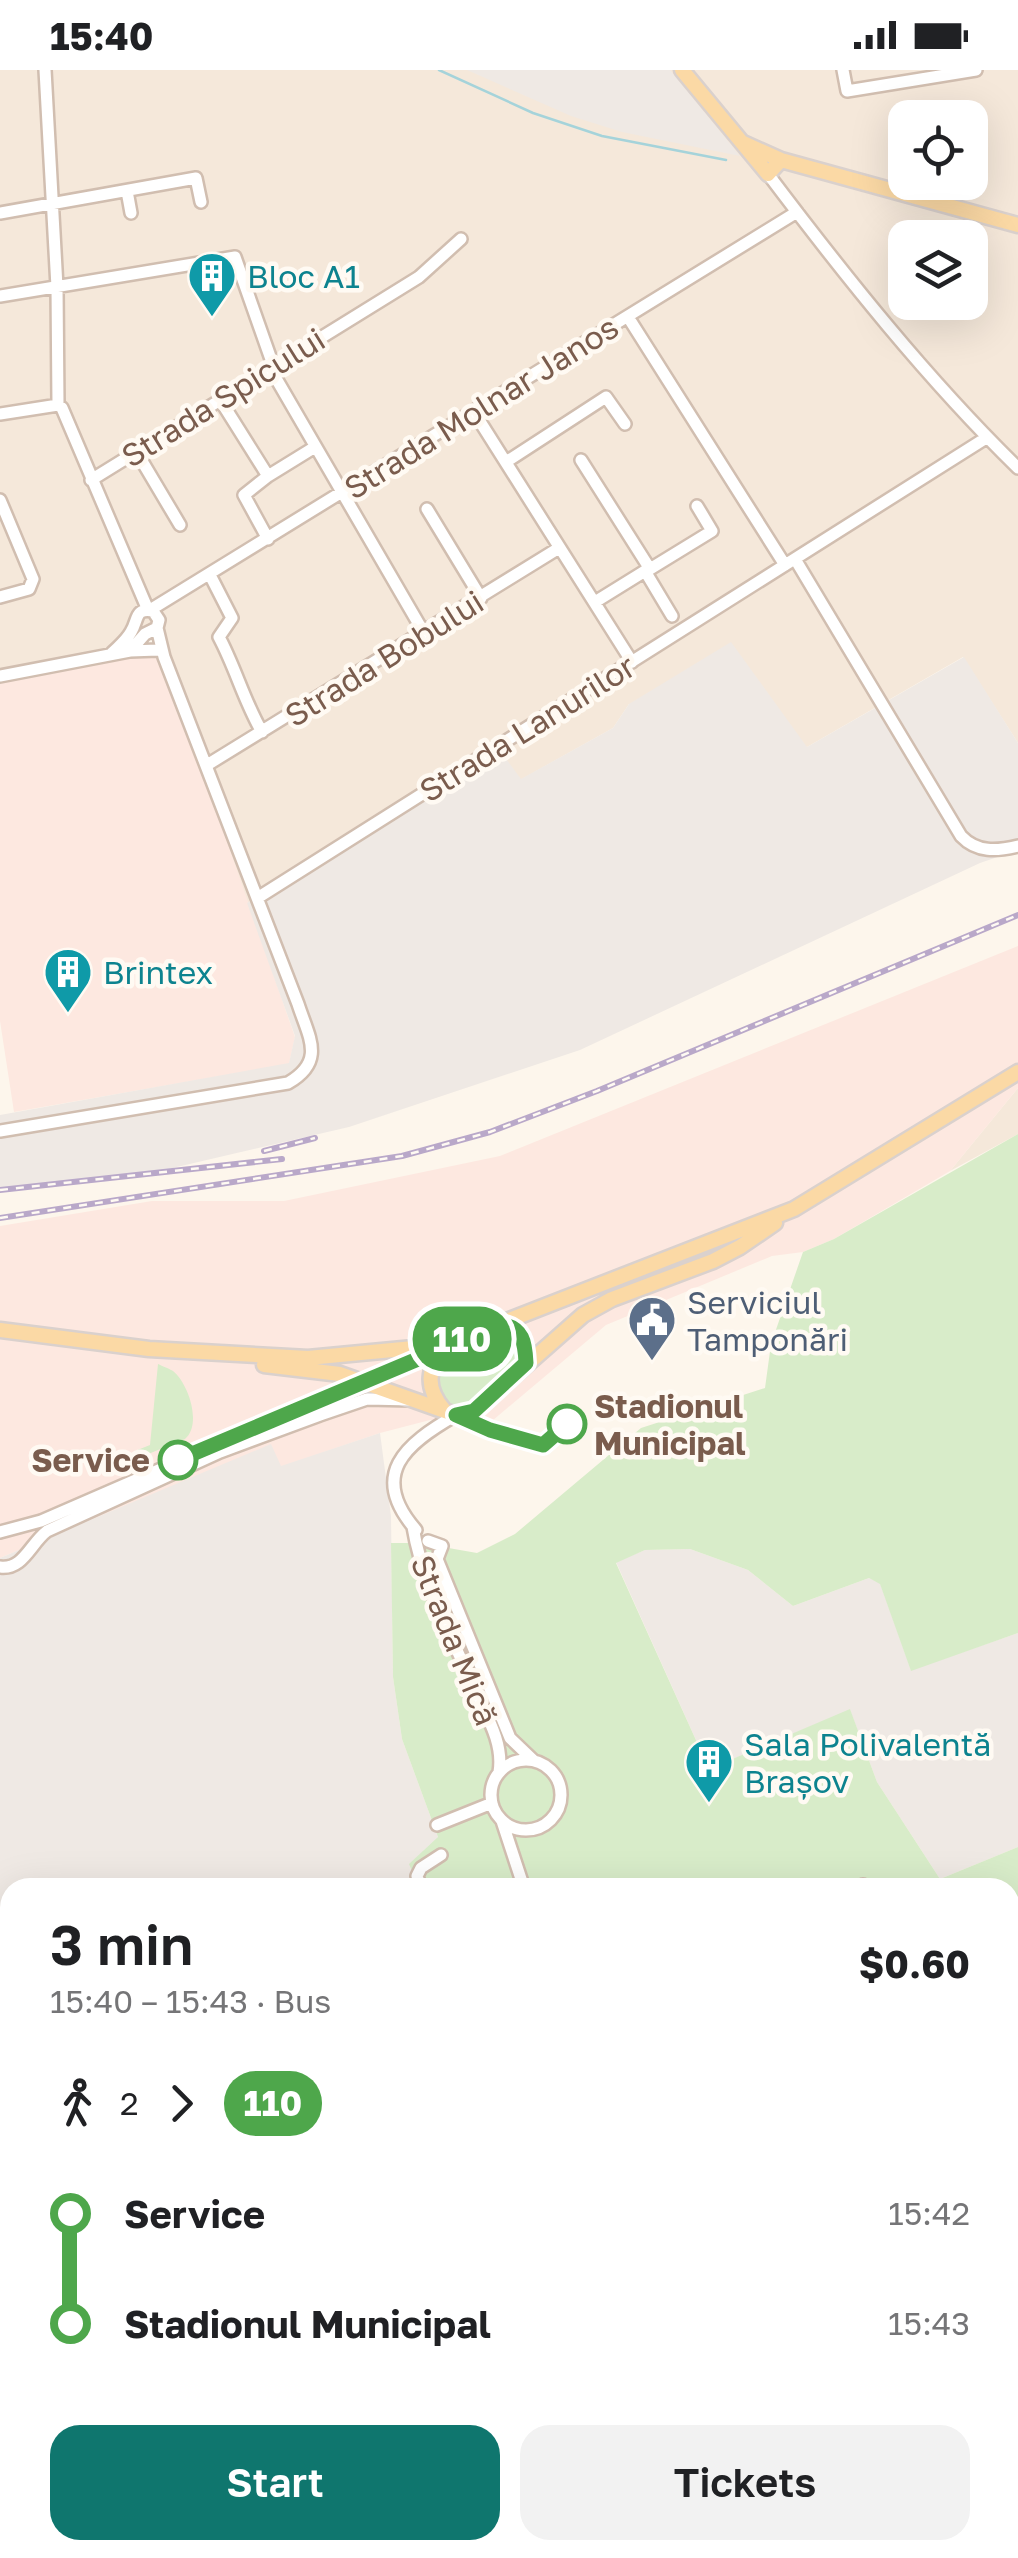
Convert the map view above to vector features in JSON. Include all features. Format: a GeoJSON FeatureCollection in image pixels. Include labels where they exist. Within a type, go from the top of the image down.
{"type":"FeatureCollection","features":[{"type":"Feature","properties":{"kind":"main road"},"geometry":{"type":"LineString","coordinates":[[682,70],[768,174],[781,160]]}},
{"type":"Feature","properties":{"kind":"main road"},"geometry":{"type":"LineString","coordinates":[[743,143],[781,160],[1018,226]]}},
{"type":"Feature","properties":{"kind":"main road"},"geometry":{"type":"LineString","coordinates":[[180,1352],[196,1358],[307,1370],[366,1382],[450,1413],[474,1411],[568,1326],[597,1306],[740,1248],[794,1209],[1018,1072]]}},
{"type":"Feature","properties":{"kind":"main road"},"geometry":{"type":"LineString","coordinates":[[0,1330],[180,1352],[308,1358],[446,1345],[794,1209]]}},
{"type":"Feature","properties":{"kind":"main road"},"geometry":{"type":"LineString","coordinates":[[501,1324],[512,1326],[522,1336],[526,1363]]}},
{"type":"Feature","properties":{"kind":"main road"},"geometry":{"type":"LineString","coordinates":[[446,1345],[429,1376],[432,1394],[450,1413]]}},
{"type":"Feature","properties":{"kind":"street"},"geometry":{"type":"LineString","coordinates":[[45,70],[54,204],[58,405],[91,480]]}},
{"type":"Feature","properties":{"kind":"street"},"geometry":{"type":"LineString","coordinates":[[843,70],[847,90],[976,70]]}},
{"type":"Feature","properties":{"kind":"street"},"geometry":{"type":"LineString","coordinates":[[768,174],[986,438],[1018,468]]}},
{"type":"Feature","properties":{"kind":"street"},"geometry":{"type":"LineString","coordinates":[[0,213],[196,178],[200,202]]}},
{"type":"Feature","properties":{"kind":"street"},"geometry":{"type":"LineString","coordinates":[[127,191],[131,213]]}},
{"type":"Feature","properties":{"kind":"street","name":"Strada Molnar Janos"},"geometry":{"type":"LineString","coordinates":[[147,619],[166,602],[797,212]]}},
{"type":"Feature","properties":{"kind":"street","name":"Strada Spicului"},"geometry":{"type":"LineString","coordinates":[[0,1132],[288,1083],[301,1076],[312,1060],[310,1042],[259,896],[91,480],[420,277],[460,239]]}},
{"type":"Feature","properties":{"kind":"street"},"geometry":{"type":"LineString","coordinates":[[0,296],[235,257],[272,366],[341,494],[424,633]]}},
{"type":"Feature","properties":{"kind":"street"},"geometry":{"type":"LineString","coordinates":[[628,316],[790,562],[961,836],[970,846],[980,848],[1018,846]]}},
{"type":"Feature","properties":{"kind":"street"},"geometry":{"type":"LineString","coordinates":[[506,462],[606,397],[625,424]]}},
{"type":"Feature","properties":{"kind":"street"},"geometry":{"type":"LineString","coordinates":[[219,398],[268,476]]}},
{"type":"Feature","properties":{"kind":"street"},"geometry":{"type":"LineString","coordinates":[[0,414],[58,405]]}},
{"type":"Feature","properties":{"kind":"street"},"geometry":{"type":"LineString","coordinates":[[474,412],[632,662]]}},
{"type":"Feature","properties":{"kind":"street","name":"Strada Lanurilor"},"geometry":{"type":"LineString","coordinates":[[259,896],[986,438]]}},
{"type":"Feature","properties":{"kind":"street"},"geometry":{"type":"LineString","coordinates":[[268,539],[244,495],[315,447]]}},
{"type":"Feature","properties":{"kind":"street"},"geometry":{"type":"LineString","coordinates":[[136,451],[180,526]]}},
{"type":"Feature","properties":{"kind":"street"},"geometry":{"type":"LineString","coordinates":[[581,460],[672,616]]}},
{"type":"Feature","properties":{"kind":"street"},"geometry":{"type":"LineString","coordinates":[[0,500],[33,578],[29,589],[0,597]]}},
{"type":"Feature","properties":{"kind":"street"},"geometry":{"type":"LineString","coordinates":[[595,602],[712,531],[697,506]]}},
{"type":"Feature","properties":{"kind":"street"},"geometry":{"type":"LineString","coordinates":[[427,509],[481,598]]}},
{"type":"Feature","properties":{"kind":"street","name":"Strada Bobului"},"geometry":{"type":"LineString","coordinates":[[207,765],[559,548]]}},
{"type":"Feature","properties":{"kind":"street"},"geometry":{"type":"LineString","coordinates":[[210,575],[232,618],[218,637],[240,677],[243,696],[262,732]]}},
{"type":"Feature","properties":{"kind":"street"},"geometry":{"type":"LineString","coordinates":[[130,651],[147,619]]}},
{"type":"Feature","properties":{"kind":"street"},"geometry":{"type":"LineString","coordinates":[[108,656],[147,619]]}},
{"type":"Feature","properties":{"kind":"street"},"geometry":{"type":"LineString","coordinates":[[0,676],[130,651],[161,654]]}},
{"type":"Feature","properties":{"kind":"street"},"geometry":{"type":"LineString","coordinates":[[4,1531],[41,1521],[446,1345]]}},
{"type":"Feature","properties":{"kind":"street"},"geometry":{"type":"LineString","coordinates":[[0,1567],[14,1566],[47,1531],[220,1452],[360,1401],[417,1400]]}},
{"type":"Feature","properties":{"kind":"street"},"geometry":{"type":"LineString","coordinates":[[413,1527],[396,1498],[395,1471],[408,1448],[450,1413]]}},
{"type":"Feature","properties":{"kind":"street","name":"Strada Mică"},"geometry":{"type":"LineString","coordinates":[[413,1527],[428,1541],[437,1559],[510,1738],[533,1760],[552,1770],[558,1780],[560,1804],[547,1823],[525,1830],[514,1828]]}},
{"type":"Feature","properties":{"kind":"street","name":"Strada Mică"},"geometry":{"type":"LineString","coordinates":[[413,1527],[430,1586],[494,1733],[500,1772]]}},
{"type":"Feature","properties":{"kind":"street"},"geometry":{"type":"LineString","coordinates":[[4,1531],[22,1538],[25,1554]]}},
{"type":"Feature","properties":{"kind":"street","name":"Strada Mică"},"geometry":{"type":"LineString","coordinates":[[428,1541],[442,1546],[437,1559]]}},
{"type":"Feature","properties":{"kind":"street","name":"Strada Mică"},"geometry":{"type":"LineString","coordinates":[[492,1803],[494,1781],[500,1772],[519,1760],[533,1760]]}},
{"type":"Feature","properties":{"kind":"street"},"geometry":{"type":"LineString","coordinates":[[437,1825],[492,1803],[501,1818],[520,1878]]}},
{"type":"Feature","properties":{"kind":"street"},"geometry":{"type":"LineString","coordinates":[[501,1818],[514,1828],[508,1846]]}},
{"type":"Feature","properties":{"kind":"street"},"geometry":{"type":"LineString","coordinates":[[418,1878],[421,1868],[442,1855]]}},
{"type":"Feature","properties":{"kind":"shaded area"},"geometry":{"type":"Polygon","coordinates":[[[0,70],[1018,70],[1018,743],[963,657],[807,747],[629,704],[613,728],[520,780],[498,748],[247,903],[195,749],[151,637],[106,653],[0,671],[0,70]]]}},
{"type":"Feature","properties":{"kind":"shaded area"},"geometry":{"type":"Polygon","coordinates":[[[467,70],[670,70],[740,156],[622,132],[571,116],[467,70]]]}},
{"type":"Feature","properties":{"kind":"shaded area"},"geometry":{"type":"Polygon","coordinates":[[[731,642],[807,747],[964,657],[1018,743],[1018,850],[980,863],[580,1050],[349,1127],[151,1173],[0,1191],[0,1115],[289,1063],[295,1036],[247,903],[498,748],[521,779],[613,728],[629,704],[731,642]]]}},
{"type":"Feature","properties":{"kind":"shaded area"},"geometry":{"type":"Polygon","coordinates":[[[154,646],[195,749],[295,1037],[289,1064],[14,1112],[0,1021],[0,674],[154,646]]]}},
{"type":"Feature","properties":{"kind":"shaded area"},"geometry":{"type":"Polygon","coordinates":[[[1018,946],[1018,1088],[950,1171],[834,1239],[803,1252],[772,1256],[606,1325],[486,1426],[430,1420],[280,1467],[271,1445],[0,1558],[0,1226],[152,1201],[284,1201],[500,1156],[1018,946]]]}},
{"type":"Feature","properties":{"kind":"shaded area"},"geometry":{"type":"Polygon","coordinates":[[[1018,1088],[1018,1134],[950,1171],[1018,1088]]]}},
{"type":"Feature","properties":{"kind":"shaded area"},"geometry":{"type":"Polygon","coordinates":[[[380,1433],[391,1516],[393,1677],[402,1739],[438,1837],[422,1878],[0,1878],[0,1558],[271,1444],[281,1466],[380,1433]]]}},
{"type":"Feature","properties":{"kind":"shaded area"},"geometry":{"type":"Polygon","coordinates":[[[690,1549],[748,1570],[793,1606],[869,1578],[880,1583],[911,1670],[1018,1633],[1018,1847],[939,1878],[877,1782],[850,1710],[709,1769],[616,1562],[645,1550],[690,1549]]]}},
{"type":"Feature","properties":{"kind":"green space"},"geometry":{"type":"Polygon","coordinates":[[[1018,1134],[1018,1633],[911,1671],[880,1584],[869,1578],[793,1606],[748,1570],[690,1549],[645,1550],[616,1563],[709,1769],[850,1709],[877,1782],[939,1878],[415,1878],[409,1864],[438,1837],[402,1739],[393,1677],[391,1543],[420,1543],[477,1553],[515,1534],[641,1428],[765,1388],[771,1344],[803,1252],[834,1239],[1018,1134]]]}},
{"type":"Feature","properties":{"kind":"green space"},"geometry":{"type":"Polygon","coordinates":[[[501,1337],[518,1345],[518,1361],[471,1405],[457,1407],[444,1401],[436,1391],[438,1365],[501,1337]]]}},
{"type":"Feature","properties":{"kind":"green space"},"geometry":{"type":"Polygon","coordinates":[[[158,1364],[173,1371],[184,1385],[193,1424],[185,1439],[136,1459],[135,1451],[150,1445],[158,1364]]]}},
{"type":"Feature","properties":{"kind":"green space"},"geometry":{"type":"Polygon","coordinates":[[[1018,1847],[1018,1878],[942,1878],[1018,1847]]]}},
{"type":"Feature","properties":{"kind":"waterway"},"geometry":{"type":"LineString","coordinates":[[439,70],[533,113],[602,136],[726,160]]}},
{"type":"Feature","properties":{"kind":"railway"},"geometry":{"type":"LineString","coordinates":[[0,1218],[402,1156],[490,1132],[1018,915]]}},
{"type":"Feature","properties":{"kind":"railway"},"geometry":{"type":"LineString","coordinates":[[264,1151],[315,1138]]}},
{"type":"Feature","properties":{"kind":"railway"},"geometry":{"type":"LineString","coordinates":[[0,1190],[282,1159]]}},
{"type":"Feature","properties":{"kind":"bus line","name":"110"},"geometry":{"type":"LineString","coordinates":[[178,1460],[501,1324],[512,1326],[522,1336],[526,1363],[474,1411],[456,1415],[490,1430],[543,1445],[567,1424]]}},
{"type":"Feature","properties":{"kind":"place","name":"Bloc A1"},"geometry":{"type":"Point","coordinates":[212,318]}},
{"type":"Feature","properties":{"kind":"place","name":"Brintex"},"geometry":{"type":"Point","coordinates":[68,1014]}},
{"type":"Feature","properties":{"kind":"place","name":"Serviciul Tamponări"},"geometry":{"type":"Point","coordinates":[652,1362]}},
{"type":"Feature","properties":{"kind":"place","name":"Stadionul Municipal"},"geometry":{"type":"Point","coordinates":[567,1424]}},
{"type":"Feature","properties":{"kind":"place","name":"Service"},"geometry":{"type":"Point","coordinates":[178,1460]}},
{"type":"Feature","properties":{"kind":"place","name":"Sala Polivalentă Brașov"},"geometry":{"type":"Point","coordinates":[709,1804]}}]}
